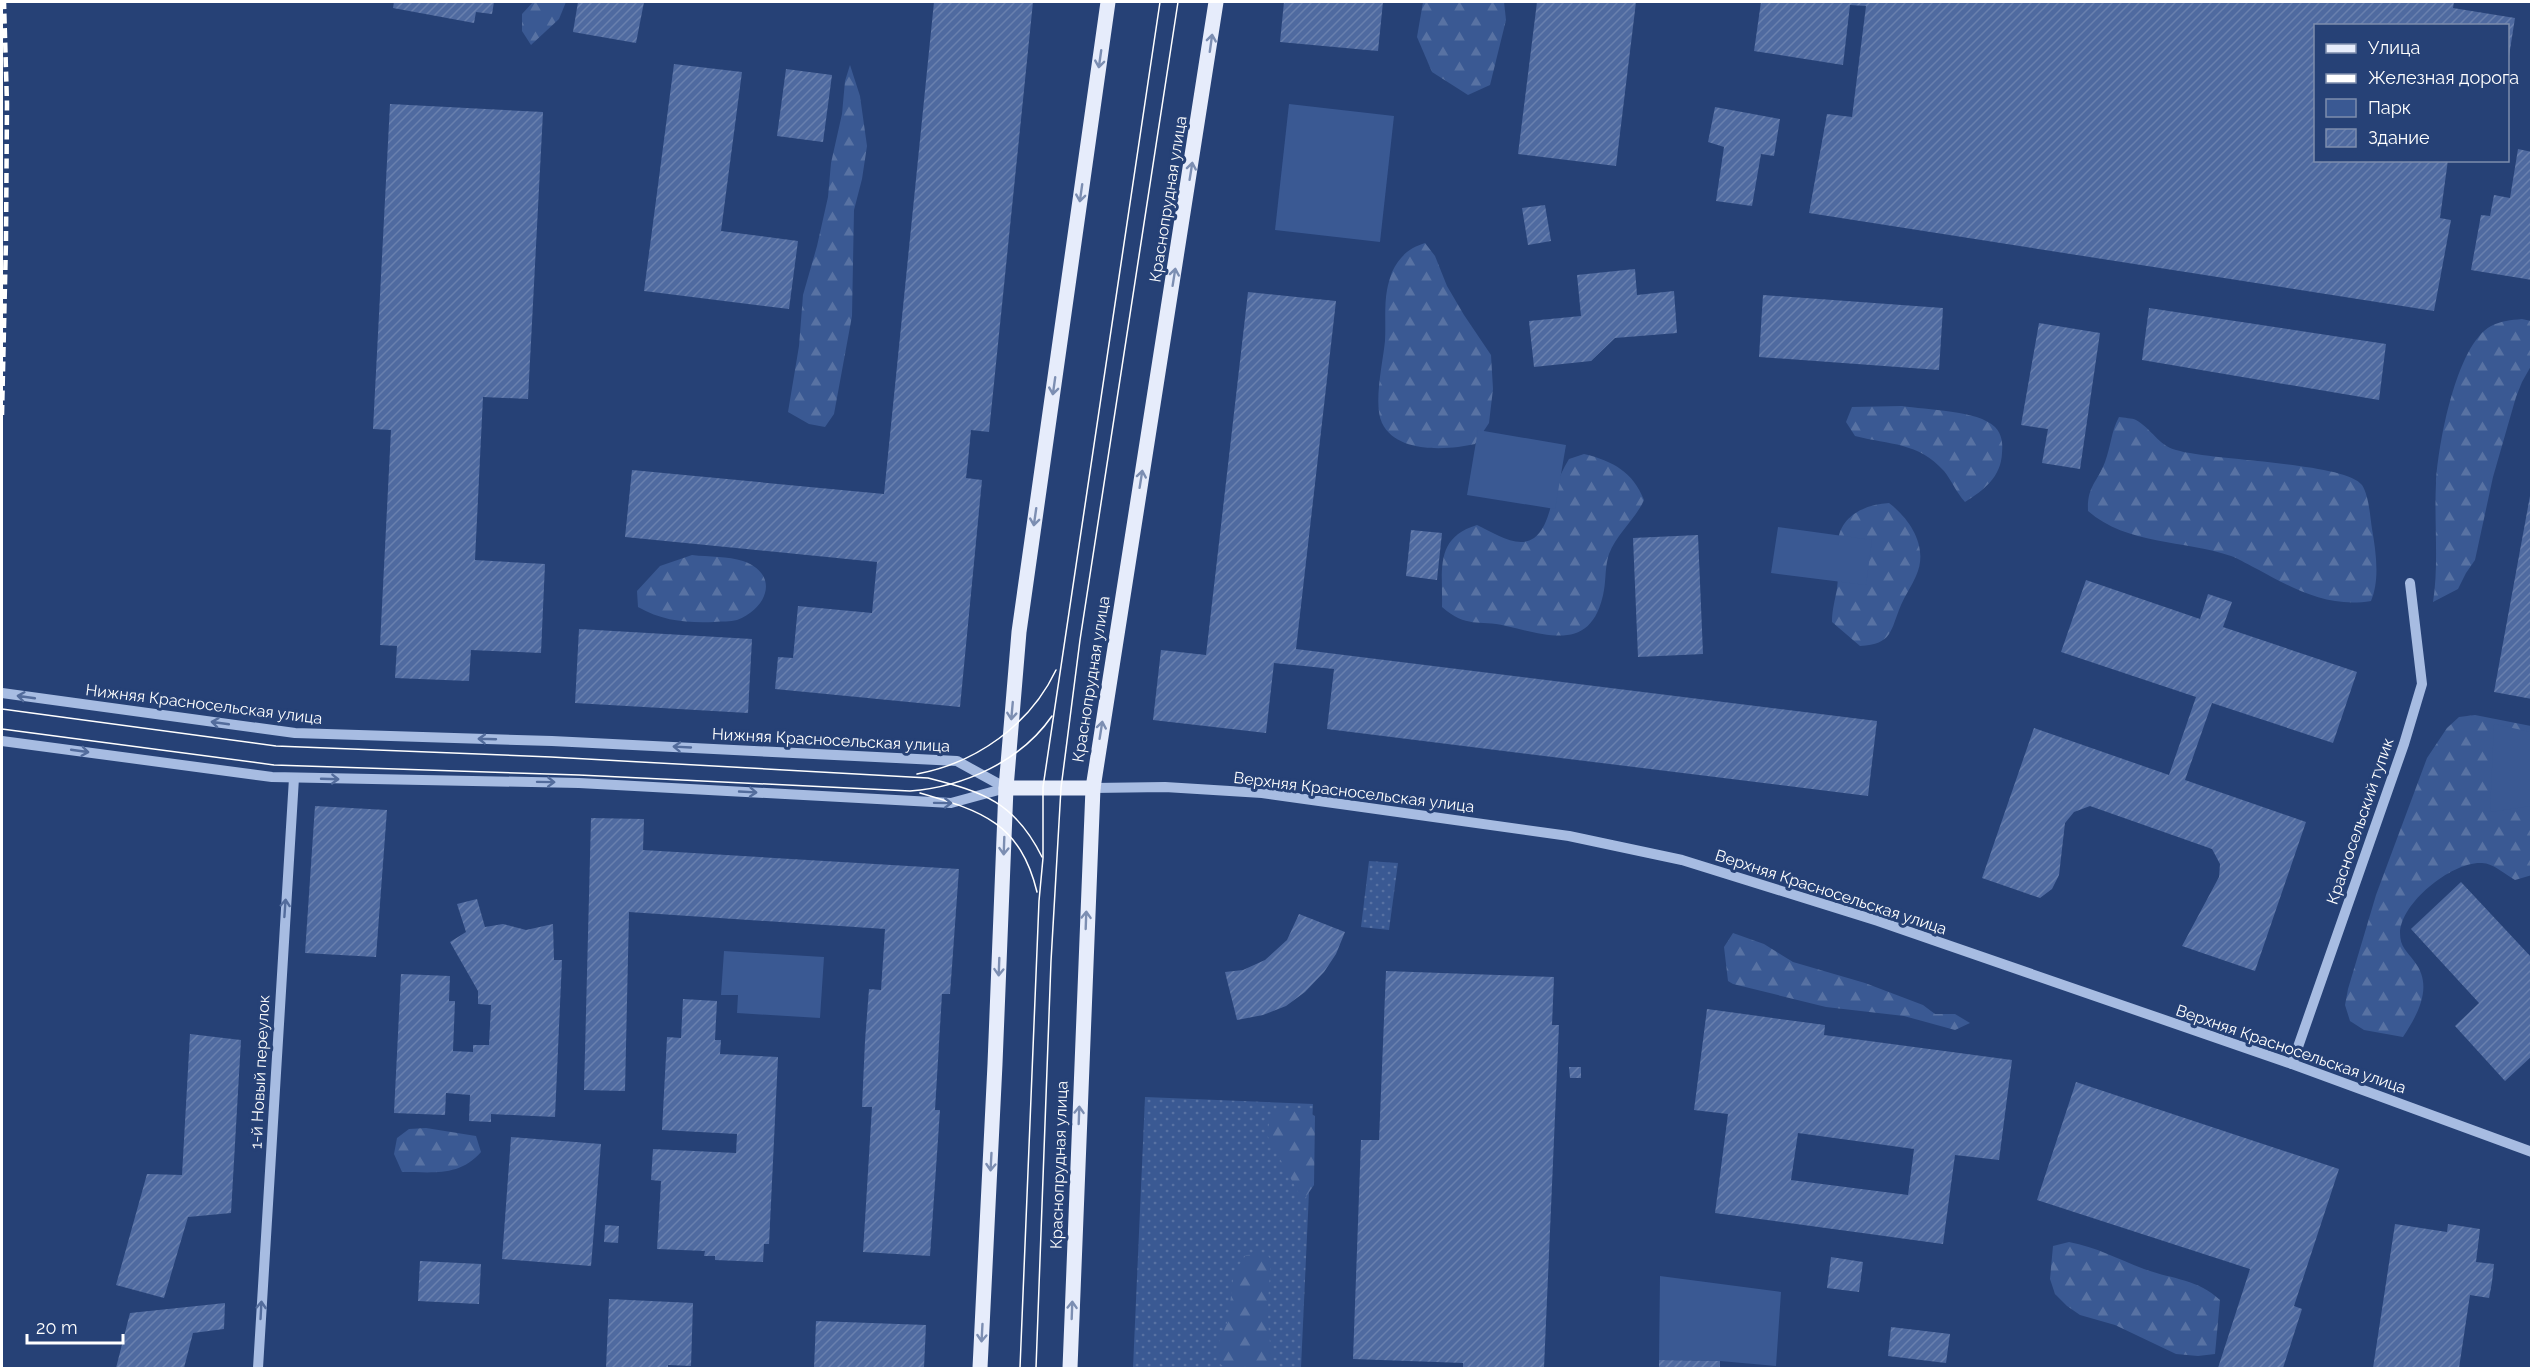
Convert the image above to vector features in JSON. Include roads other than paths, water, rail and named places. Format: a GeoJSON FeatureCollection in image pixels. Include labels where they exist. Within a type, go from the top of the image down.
{"type":"FeatureCollection","features":[{"type":"Feature","properties":{"kind":"main road"},"geometry":{"type":"LineString","coordinates":[[980,1368],[1006,788],[1019,632],[1108,2]]}},
{"type":"Feature","properties":{"kind":"main road","name":"Краснопрудная улица"},"geometry":{"type":"LineString","coordinates":[[1070,1368],[1093,788],[1216,2]]}},
{"type":"Feature","properties":{"kind":"main road"},"geometry":{"type":"LineString","coordinates":[[1006,788],[1093,788]]}},
{"type":"Feature","properties":{"kind":"street","name":"Красносельский тупик"},"geometry":{"type":"LineString","coordinates":[[2292,1064],[2404,744],[2422,684],[2410,583]]}},
{"type":"Feature","properties":{"kind":"street","name":"Нижняя Красносельская улица"},"geometry":{"type":"LineString","coordinates":[[2,693],[278,731],[552,741],[957,761],[1006,788]]}},
{"type":"Feature","properties":{"kind":"street"},"geometry":{"type":"LineString","coordinates":[[2,741],[272,777],[579,783],[951,803],[1006,788]]}},
{"type":"Feature","properties":{"kind":"street","name":"1-й Новый переулок"},"geometry":{"type":"LineString","coordinates":[[258,1368],[294,778]]}},
{"type":"Feature","properties":{"kind":"street","name":"Верхняя Красносельская улица"},"geometry":{"type":"LineString","coordinates":[[1093,788],[1165,787],[1262,793],[1428,815],[1619,845],[1715,869],[1878,921],[2292,1064],[2532,1152]]}},
{"type":"Feature","properties":{"kind":"tram line"},"geometry":{"type":"LineString","coordinates":[[1020,1368],[1039,901],[1043,858],[1043,787],[1160,2]]}},
{"type":"Feature","properties":{"kind":"tram line"},"geometry":{"type":"LineString","coordinates":[[1036,1368],[1051,961],[1061,788],[1080,640],[1178,2]]}},
{"type":"Feature","properties":{"kind":"tram line"},"geometry":{"type":"LineString","coordinates":[[917,774],[960,761],[999,738],[1032,708],[1056,670]]}},
{"type":"Feature","properties":{"kind":"tram line"},"geometry":{"type":"LineString","coordinates":[[2,709],[276,746],[551,757],[928,778],[965,789],[996,802],[1021,823],[1042,857]]}},
{"type":"Feature","properties":{"kind":"tram line"},"geometry":{"type":"LineString","coordinates":[[2,729],[274,765],[579,775],[910,791],[951,784],[990,769],[1024,746],[1052,716]]}},
{"type":"Feature","properties":{"kind":"tram line"},"geometry":{"type":"LineString","coordinates":[[920,793],[962,806],[995,823],[1009,835],[1020,850],[1030,869],[1037,892]]}},
{"type":"Feature","properties":{"kind":"railway"},"geometry":{"type":"LineString","coordinates":[[2,415],[7,104],[4,2]]}}]}
